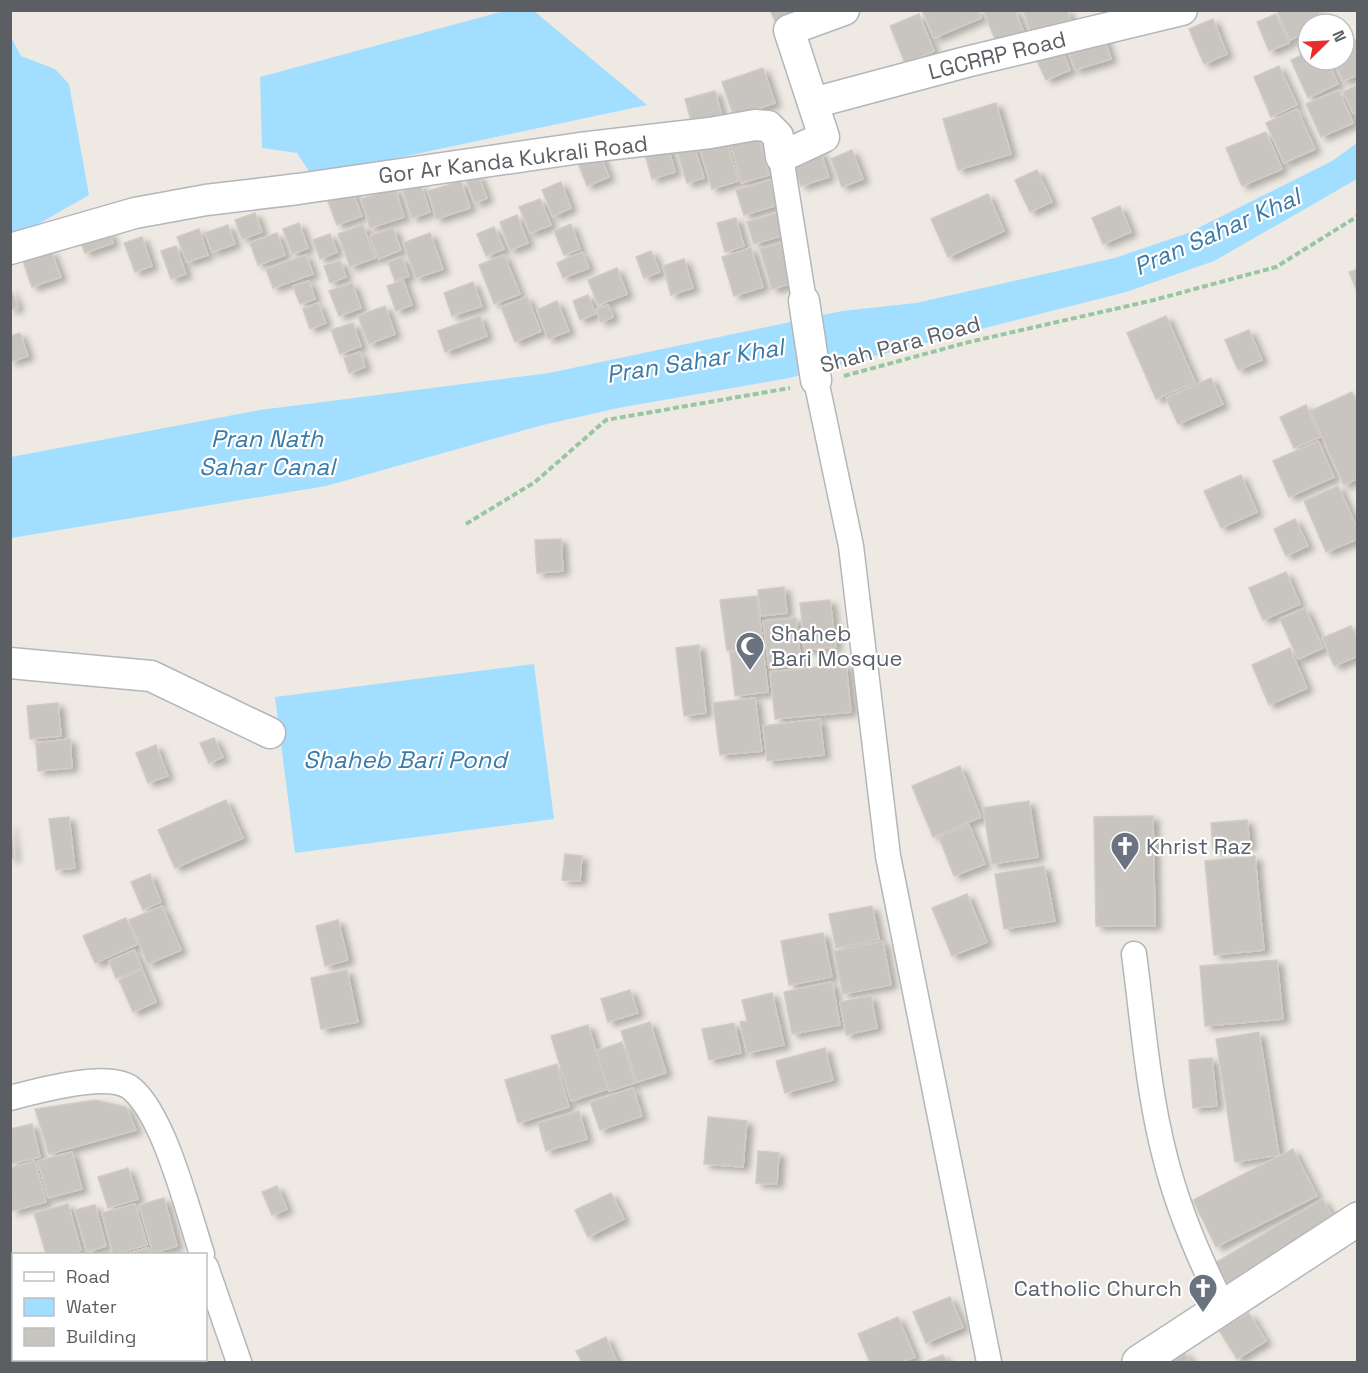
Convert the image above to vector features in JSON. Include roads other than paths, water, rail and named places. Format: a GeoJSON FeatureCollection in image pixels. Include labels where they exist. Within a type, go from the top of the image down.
{"type":"FeatureCollection","features":[{"type":"Feature","properties":{"kind":"main road"},"geometry":{"type":"LineString","coordinates":[[1139,1362],[1358,1219]]}},
{"type":"Feature","properties":{"kind":"street"},"geometry":{"type":"LineString","coordinates":[[844,10],[789,30],[824,137],[781,157],[817,382],[851,546],[888,856],[989,1362]]}},
{"type":"Feature","properties":{"kind":"street","name":"LGCRRP Road"},"geometry":{"type":"LineString","coordinates":[[813,103],[966,62],[1182,10]]}},
{"type":"Feature","properties":{"kind":"street","name":"Gor Ar Kanda Kukrali Road"},"geometry":{"type":"LineString","coordinates":[[10,249],[135,213],[206,200],[580,148],[710,133],[755,125],[768,126],[778,136],[781,157]]}},
{"type":"Feature","properties":{"kind":"street"},"geometry":{"type":"LineString","coordinates":[[10,663],[151,676],[270,733]]}},
{"type":"Feature","properties":{"kind":"street"},"geometry":{"type":"LineString","coordinates":[[1134,954],[1146,1052],[1165,1157],[1193,1244],[1222,1306]]}},
{"type":"Feature","properties":{"kind":"street"},"geometry":{"type":"LineString","coordinates":[[10,1098],[57,1086],[105,1081],[132,1088],[160,1129],[201,1253]]}},
{"type":"Feature","properties":{"kind":"street"},"geometry":{"type":"LineString","coordinates":[[207,1270],[238,1362]]}},
{"type":"Feature","properties":{"kind":"water"},"geometry":{"type":"Polygon","coordinates":[[[504,11],[534,11],[647,105],[312,176],[297,153],[262,148],[260,77],[504,11]]]}},
{"type":"Feature","properties":{"kind":"water"},"geometry":{"type":"Polygon","coordinates":[[[10,35],[21,56],[55,69],[69,84],[89,195],[26,231],[11,231],[10,35]]]}},
{"type":"Feature","properties":{"kind":"water","name":"Pran Nath Sahar Canal"},"geometry":{"type":"Polygon","coordinates":[[[1357,143],[1357,179],[1214,261],[1126,292],[789,378],[618,408],[543,425],[326,486],[11,538],[11,457],[260,410],[549,373],[842,311],[916,303],[1115,258],[1188,233],[1332,161],[1357,143]]]}},
{"type":"Feature","properties":{"kind":"water","name":"Shaheb Bari Pond"},"geometry":{"type":"Polygon","coordinates":[[[534,664],[554,819],[295,853],[275,697],[534,664]]]}},
{"type":"Feature","properties":{"kind":"place","name":"Shaheb Bari Mosque"},"geometry":{"type":"Point","coordinates":[750,672]}},
{"type":"Feature","properties":{"kind":"place","name":"Khrist Raz"},"geometry":{"type":"Point","coordinates":[1125,872]}},
{"type":"Feature","properties":{"kind":"place","name":"Catholic Church"},"geometry":{"type":"Point","coordinates":[1203,1314]}},
{"type":"Feature","properties":{"kind":"water label","name":"Pran Sahar Khal"},"geometry":{"type":"Point","coordinates":[1217,232]}},
{"type":"Feature","properties":{"kind":"water label","name":"Pran Sahar Khal"},"geometry":{"type":"Point","coordinates":[695,361]}}]}
